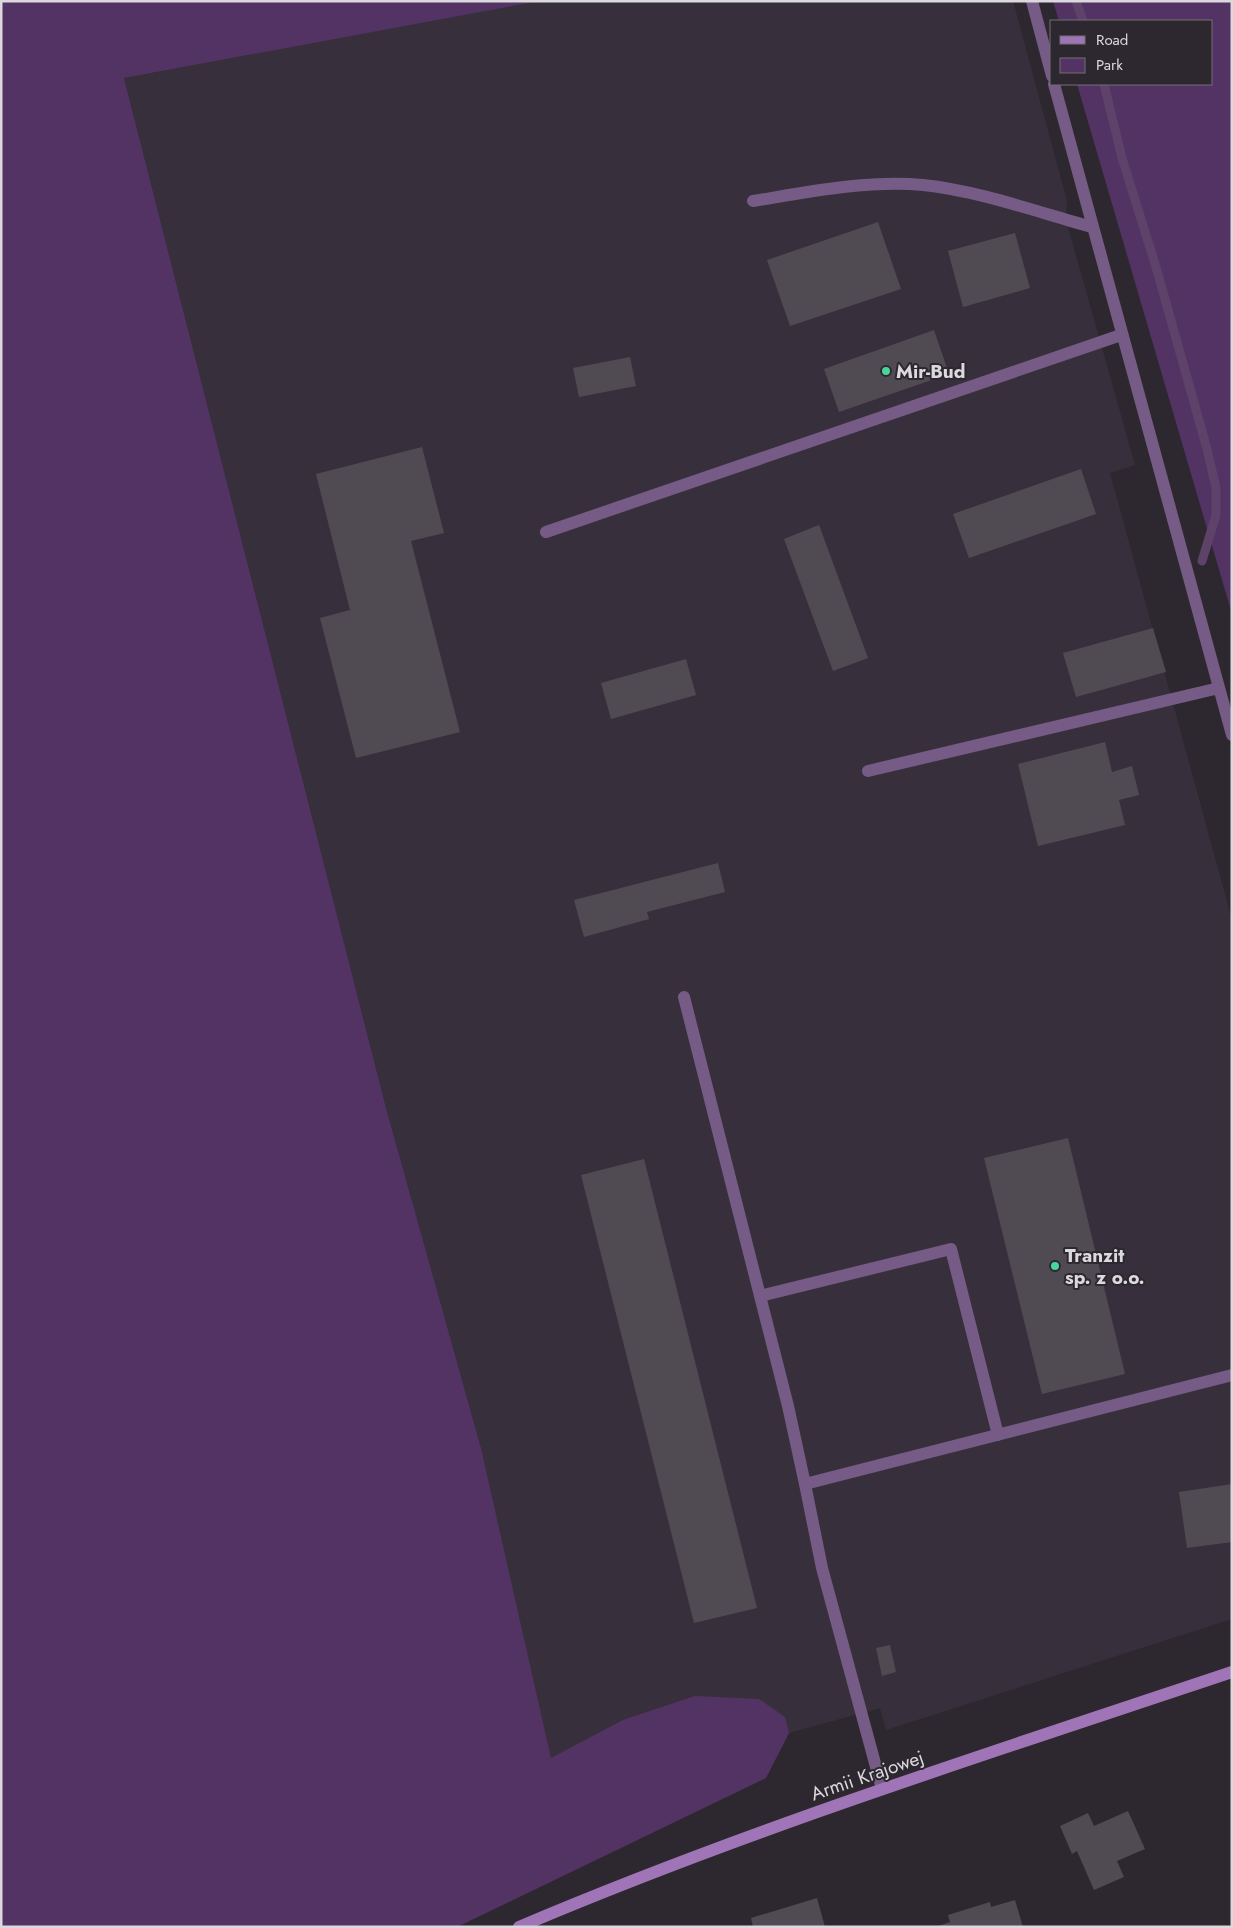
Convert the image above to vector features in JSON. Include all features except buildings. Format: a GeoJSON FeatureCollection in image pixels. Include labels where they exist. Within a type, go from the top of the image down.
{"type":"FeatureCollection","features":[{"type":"Feature","properties":{"kind":"street","name":"Armii Krajowej"},"geometry":{"type":"LineString","coordinates":[[520,1927],[611,1888],[737,1840],[882,1789],[1232,1672]]}},
{"type":"Feature","properties":{"kind":"lane"},"geometry":{"type":"LineString","coordinates":[[1032,1],[1050,68]]}},
{"type":"Feature","properties":{"kind":"lane"},"geometry":{"type":"LineString","coordinates":[[1054,85],[1121,335],[1232,735]]}},
{"type":"Feature","properties":{"kind":"lane"},"geometry":{"type":"LineString","coordinates":[[753,201],[813,191],[873,186],[922,185],[967,192],[1092,227]]}},
{"type":"Feature","properties":{"kind":"lane"},"geometry":{"type":"LineString","coordinates":[[546,532],[1121,335]]}},
{"type":"Feature","properties":{"kind":"lane"},"geometry":{"type":"LineString","coordinates":[[868,771],[1219,688]]}},
{"type":"Feature","properties":{"kind":"lane"},"geometry":{"type":"LineString","coordinates":[[684,997],[760,1296],[805,1484],[822,1568],[882,1789]]}},
{"type":"Feature","properties":{"kind":"lane"},"geometry":{"type":"LineString","coordinates":[[760,1296],[952,1249],[998,1435]]}},
{"type":"Feature","properties":{"kind":"lane"},"geometry":{"type":"LineString","coordinates":[[805,1484],[1232,1376]]}},
{"type":"Feature","properties":{"kind":"shaded area"},"geometry":{"type":"Polygon","coordinates":[[[538,1],[1013,1],[1067,201],[1066,220],[1135,465],[1110,473],[1232,920],[1232,1619],[886,1730],[880,1708],[789,1733],[766,1778],[566,1826],[481,1448],[386,1108],[124,78],[538,1]]]}},
{"type":"Feature","properties":{"kind":"green space"},"geometry":{"type":"Polygon","coordinates":[[[1,1],[539,1],[124,78],[386,1108],[481,1448],[551,1758],[623,1720],[695,1696],[759,1699],[785,1717],[789,1733],[766,1778],[457,1927],[1,1927],[1,1]]]}},
{"type":"Feature","properties":{"kind":"green space"},"geometry":{"type":"Polygon","coordinates":[[[1053,1],[1232,1],[1232,614],[1077,85],[1213,85],[1213,20],[1059,20],[1053,1]]]}},
{"type":"Feature","properties":{"kind":"waterway"},"geometry":{"type":"LineString","coordinates":[[1076,1],[1083,20]]}},
{"type":"Feature","properties":{"kind":"waterway"},"geometry":{"type":"LineString","coordinates":[[1104,85],[1122,158],[1156,267],[1207,449],[1216,488],[1216,515],[1202,561]]}},
{"type":"Feature","properties":{"kind":"place","name":"Mir-Bud"},"geometry":{"type":"Point","coordinates":[886,371]}},
{"type":"Feature","properties":{"kind":"place","name":"Tranzit sp. z o.o."},"geometry":{"type":"Point","coordinates":[1055,1266]}}]}
